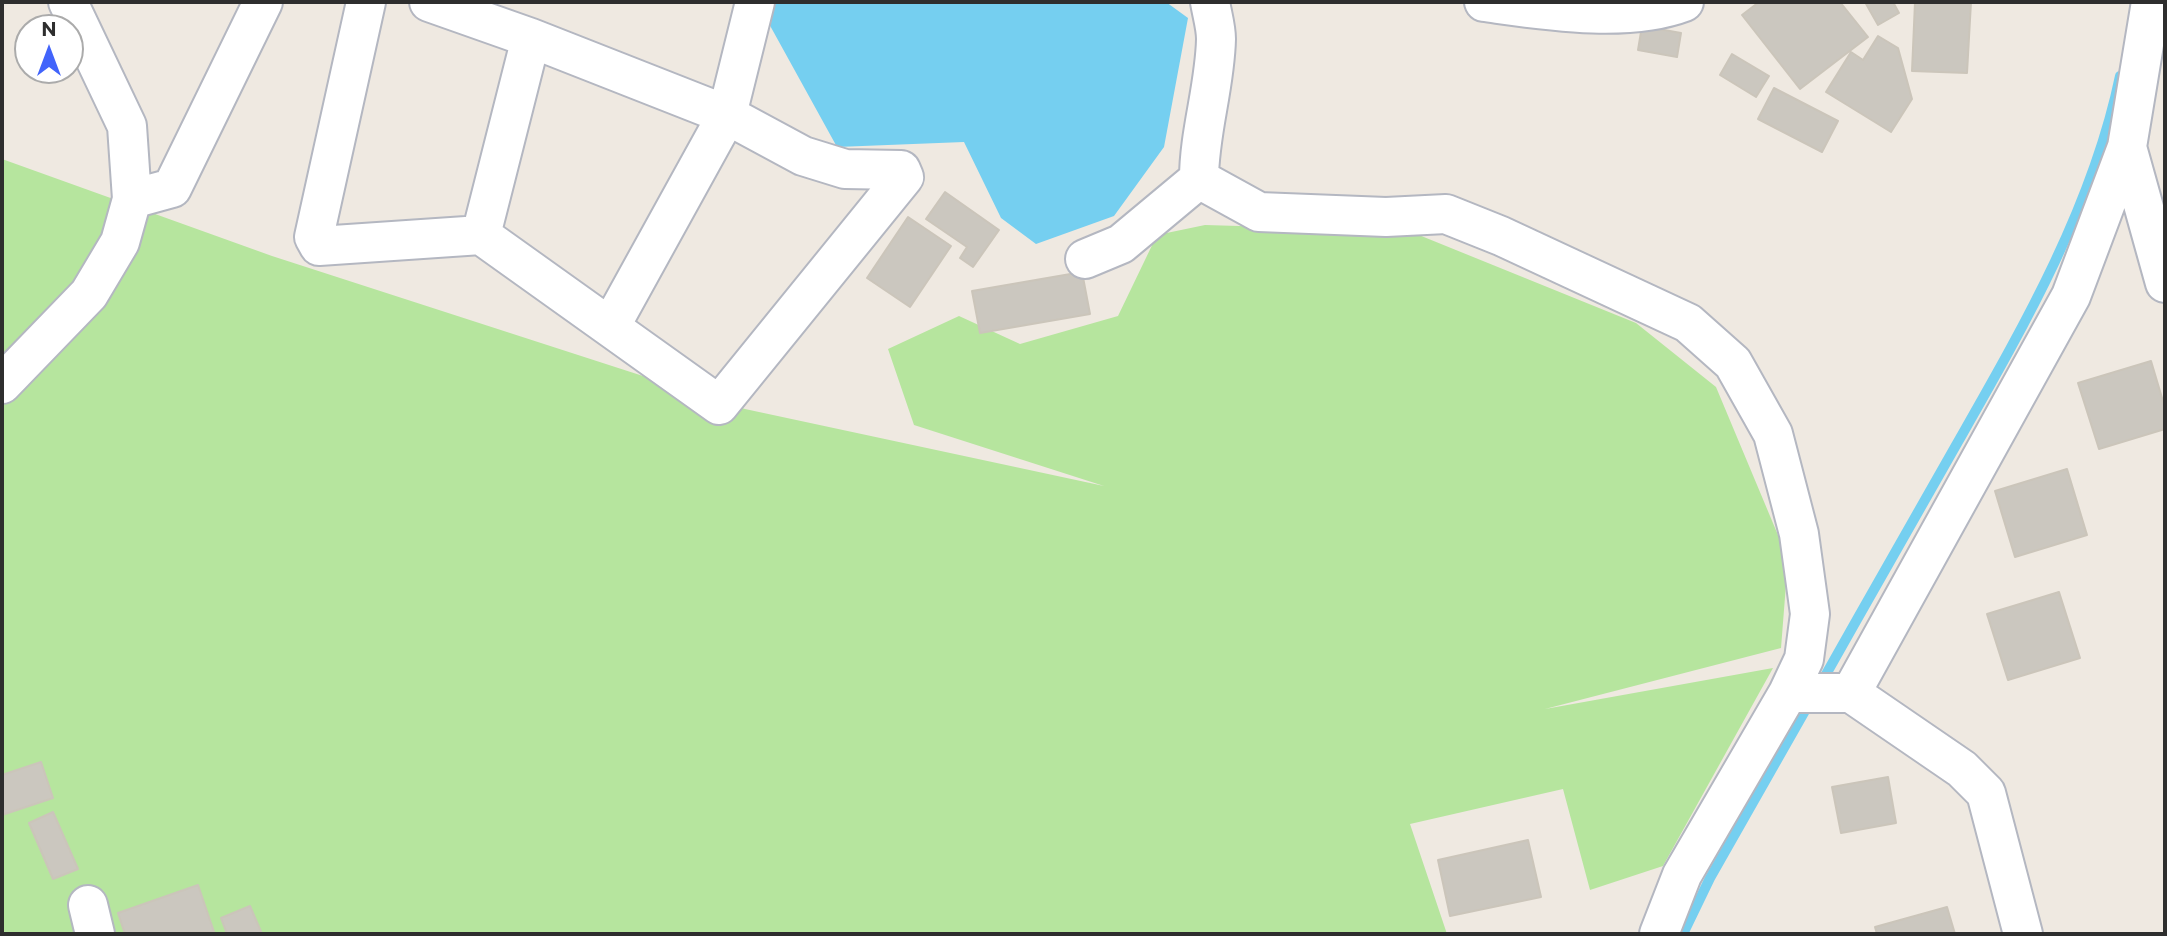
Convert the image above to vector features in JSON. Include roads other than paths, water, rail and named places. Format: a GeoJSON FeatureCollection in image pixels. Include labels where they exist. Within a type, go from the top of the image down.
{"type":"FeatureCollection","features":[{"type":"Feature","properties":{"kind":"street"},"geometry":{"type":"LineString","coordinates":[[2,384],[89,294],[120,242],[132,199],[127,126],[68,2]]}},
{"type":"Feature","properties":{"kind":"street"},"geometry":{"type":"LineString","coordinates":[[132,199],[172,188],[263,2]]}},
{"type":"Feature","properties":{"kind":"street"},"geometry":{"type":"LineString","coordinates":[[366,2],[314,237],[319,246],[481,235],[719,405],[904,177],[901,170],[845,169],[803,156],[727,115],[531,38],[429,2]]}},
{"type":"Feature","properties":{"kind":"street"},"geometry":{"type":"LineString","coordinates":[[610,327],[727,115],[755,2]]}},
{"type":"Feature","properties":{"kind":"street"},"geometry":{"type":"LineString","coordinates":[[1199,179],[1199,144],[1212,83],[1216,38],[1210,2]]}},
{"type":"Feature","properties":{"kind":"street"},"geometry":{"type":"LineString","coordinates":[[1483,2],[1597,13],[1666,8],[1684,2]]}},
{"type":"Feature","properties":{"kind":"street"},"geometry":{"type":"LineString","coordinates":[[1851,693],[2071,296],[2127,147],[2151,2]]}},
{"type":"Feature","properties":{"kind":"street"},"geometry":{"type":"LineString","coordinates":[[481,235],[531,38]]}},
{"type":"Feature","properties":{"kind":"street"},"geometry":{"type":"LineString","coordinates":[[2127,147],[2165,283]]}},
{"type":"Feature","properties":{"kind":"street"},"geometry":{"type":"LineString","coordinates":[[1085,259],[1121,244],[1199,179]]}},
{"type":"Feature","properties":{"kind":"street"},"geometry":{"type":"LineString","coordinates":[[1199,179],[1259,212],[1386,217],[1446,214],[1501,236],[1688,323],[1733,363],[1773,434],[1799,534],[1810,614],[1804,659],[1788,693],[1682,875],[1660,934]]}},
{"type":"Feature","properties":{"kind":"street"},"geometry":{"type":"LineString","coordinates":[[1788,693],[1851,693],[1962,769],[1986,793],[2023,934]]}},
{"type":"Feature","properties":{"kind":"water"},"geometry":{"type":"Polygon","coordinates":[[[757,2],[1166,2],[1188,18],[1164,147],[1114,216],[1036,244],[1001,218],[964,142],[837,147],[757,2]]]}},
{"type":"Feature","properties":{"kind":"waterway"},"geometry":{"type":"LineString","coordinates":[[1820,685],[2008,353],[2054,264],[2093,172],[2120,76]]}},
{"type":"Feature","properties":{"kind":"waterway"},"geometry":{"type":"LineString","coordinates":[[1683,934],[1710,878],[1810,702]]}}]}
